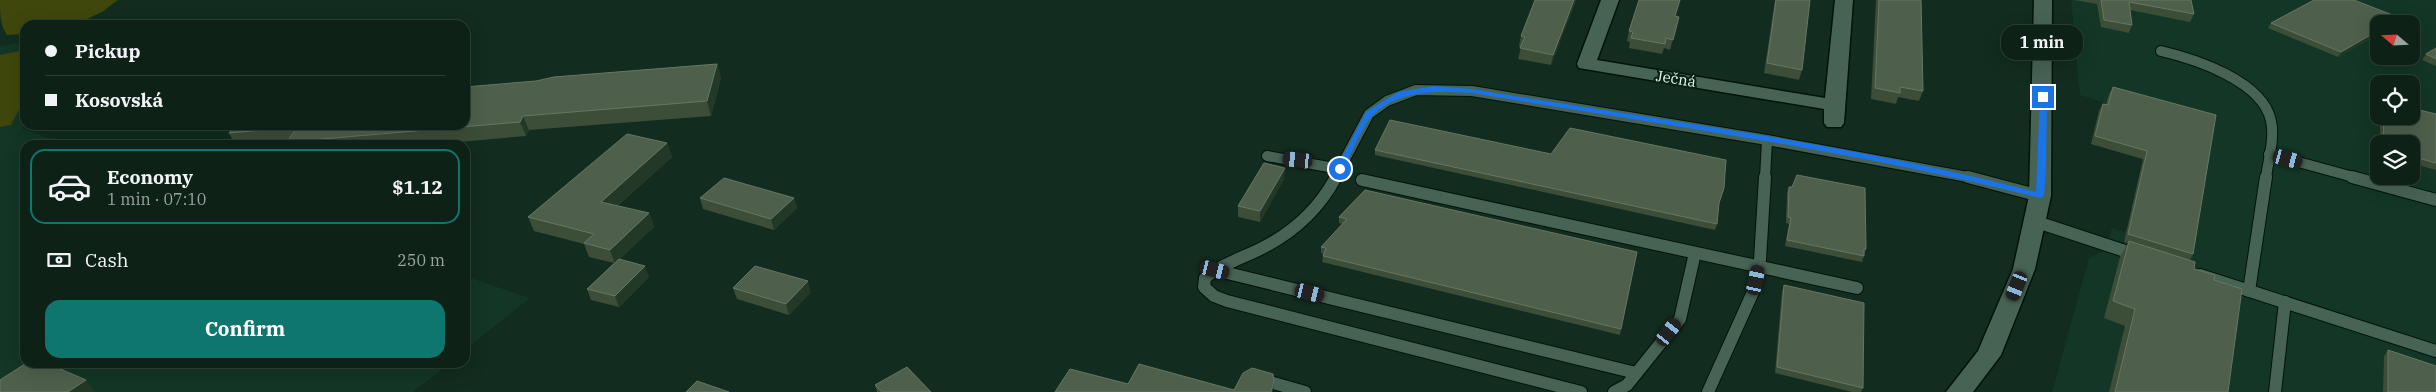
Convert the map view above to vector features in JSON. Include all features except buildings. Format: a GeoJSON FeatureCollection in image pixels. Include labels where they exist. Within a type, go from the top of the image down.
{"type":"FeatureCollection","features":[{"type":"Feature","properties":{"kind":"street","name":"Ječná"},"geometry":{"type":"LineString","coordinates":[[1610,0],[1586,64],[1834,114],[1844,0]]}},
{"type":"Feature","properties":{"kind":"street"},"geometry":{"type":"LineString","coordinates":[[1959,392],[1989,354],[2024,269],[2040,196],[2044,0]]}},
{"type":"Feature","properties":{"kind":"lane"},"geometry":{"type":"LineString","coordinates":[[2161,51],[2202,62],[2249,90],[2265,106],[2271,118],[2272,134],[2249,291]]}},
{"type":"Feature","properties":{"kind":"lane"},"geometry":{"type":"LineString","coordinates":[[1581,392],[1227,301],[1214,296],[1204,288],[1205,278],[1215,270],[1267,246],[1296,226],[1317,207],[1340,169],[1369,114],[1400,94],[1425,89],[1472,91],[1767,140],[1965,176],[2040,196]]}},
{"type":"Feature","properties":{"kind":"lane"},"geometry":{"type":"LineString","coordinates":[[1708,392],[1753,292],[1758,268],[1767,140]]}},
{"type":"Feature","properties":{"kind":"lane"},"geometry":{"type":"LineString","coordinates":[[2269,154],[2436,200]]}},
{"type":"Feature","properties":{"kind":"lane"},"geometry":{"type":"LineString","coordinates":[[1267,156],[1340,169]]}},
{"type":"Feature","properties":{"kind":"lane"},"geometry":{"type":"LineString","coordinates":[[1362,180],[1758,268],[1857,288]]}},
{"type":"Feature","properties":{"kind":"lane"},"geometry":{"type":"LineString","coordinates":[[2034,221],[2146,258]]}},
{"type":"Feature","properties":{"kind":"lane"},"geometry":{"type":"LineString","coordinates":[[1614,392],[1627,385],[1680,319],[1695,253]]}},
{"type":"Feature","properties":{"kind":"lane"},"geometry":{"type":"LineString","coordinates":[[1215,270],[1636,373]]}},
{"type":"Feature","properties":{"kind":"lane"},"geometry":{"type":"LineString","coordinates":[[2184,270],[2436,351]]}},
{"type":"Feature","properties":{"kind":"lane"},"geometry":{"type":"LineString","coordinates":[[2275,392],[2285,302]]}},
{"type":"Feature","properties":{"kind":"lane"},"geometry":{"type":"LineString","coordinates":[[1244,375],[1305,392]]}},
{"type":"Feature","properties":{"kind":"shaded area"},"geometry":{"type":"Polygon","coordinates":[[[2071,0],[2436,0],[2436,392],[2052,392],[2089,258],[2104,251],[2112,228],[2125,232],[2127,230],[2143,160],[2091,144],[2093,138],[2087,136],[2092,136],[2102,102],[2080,95],[2071,0]]]}},
{"type":"Feature","properties":{"kind":"shaded area"},"geometry":{"type":"Polygon","coordinates":[[[20,43],[20,130],[55,140],[20,140],[20,368],[444,368],[413,392],[0,392],[0,46],[20,43]]]}},
{"type":"Feature","properties":{"kind":"shaded area"},"geometry":{"type":"Polygon","coordinates":[[[470,278],[530,298],[470,346],[470,278]]]}},
{"type":"Feature","properties":{"kind":"green space"},"geometry":{"type":"Polygon","coordinates":[[[0,0],[118,0],[102,12],[85,20],[20,20],[20,34],[7,35],[0,14],[0,0]]]}},
{"type":"Feature","properties":{"kind":"green space"},"geometry":{"type":"Polygon","coordinates":[[[20,51],[20,108],[11,125],[0,127],[0,55],[20,51]]]}},
{"type":"Feature","properties":{"kind":"route"},"geometry":{"type":"LineString","coordinates":[[1340,169],[1369,114],[1400,94],[1434,88],[1472,91],[1783,143],[1965,176],[2040,196],[2043,97]]}}]}
